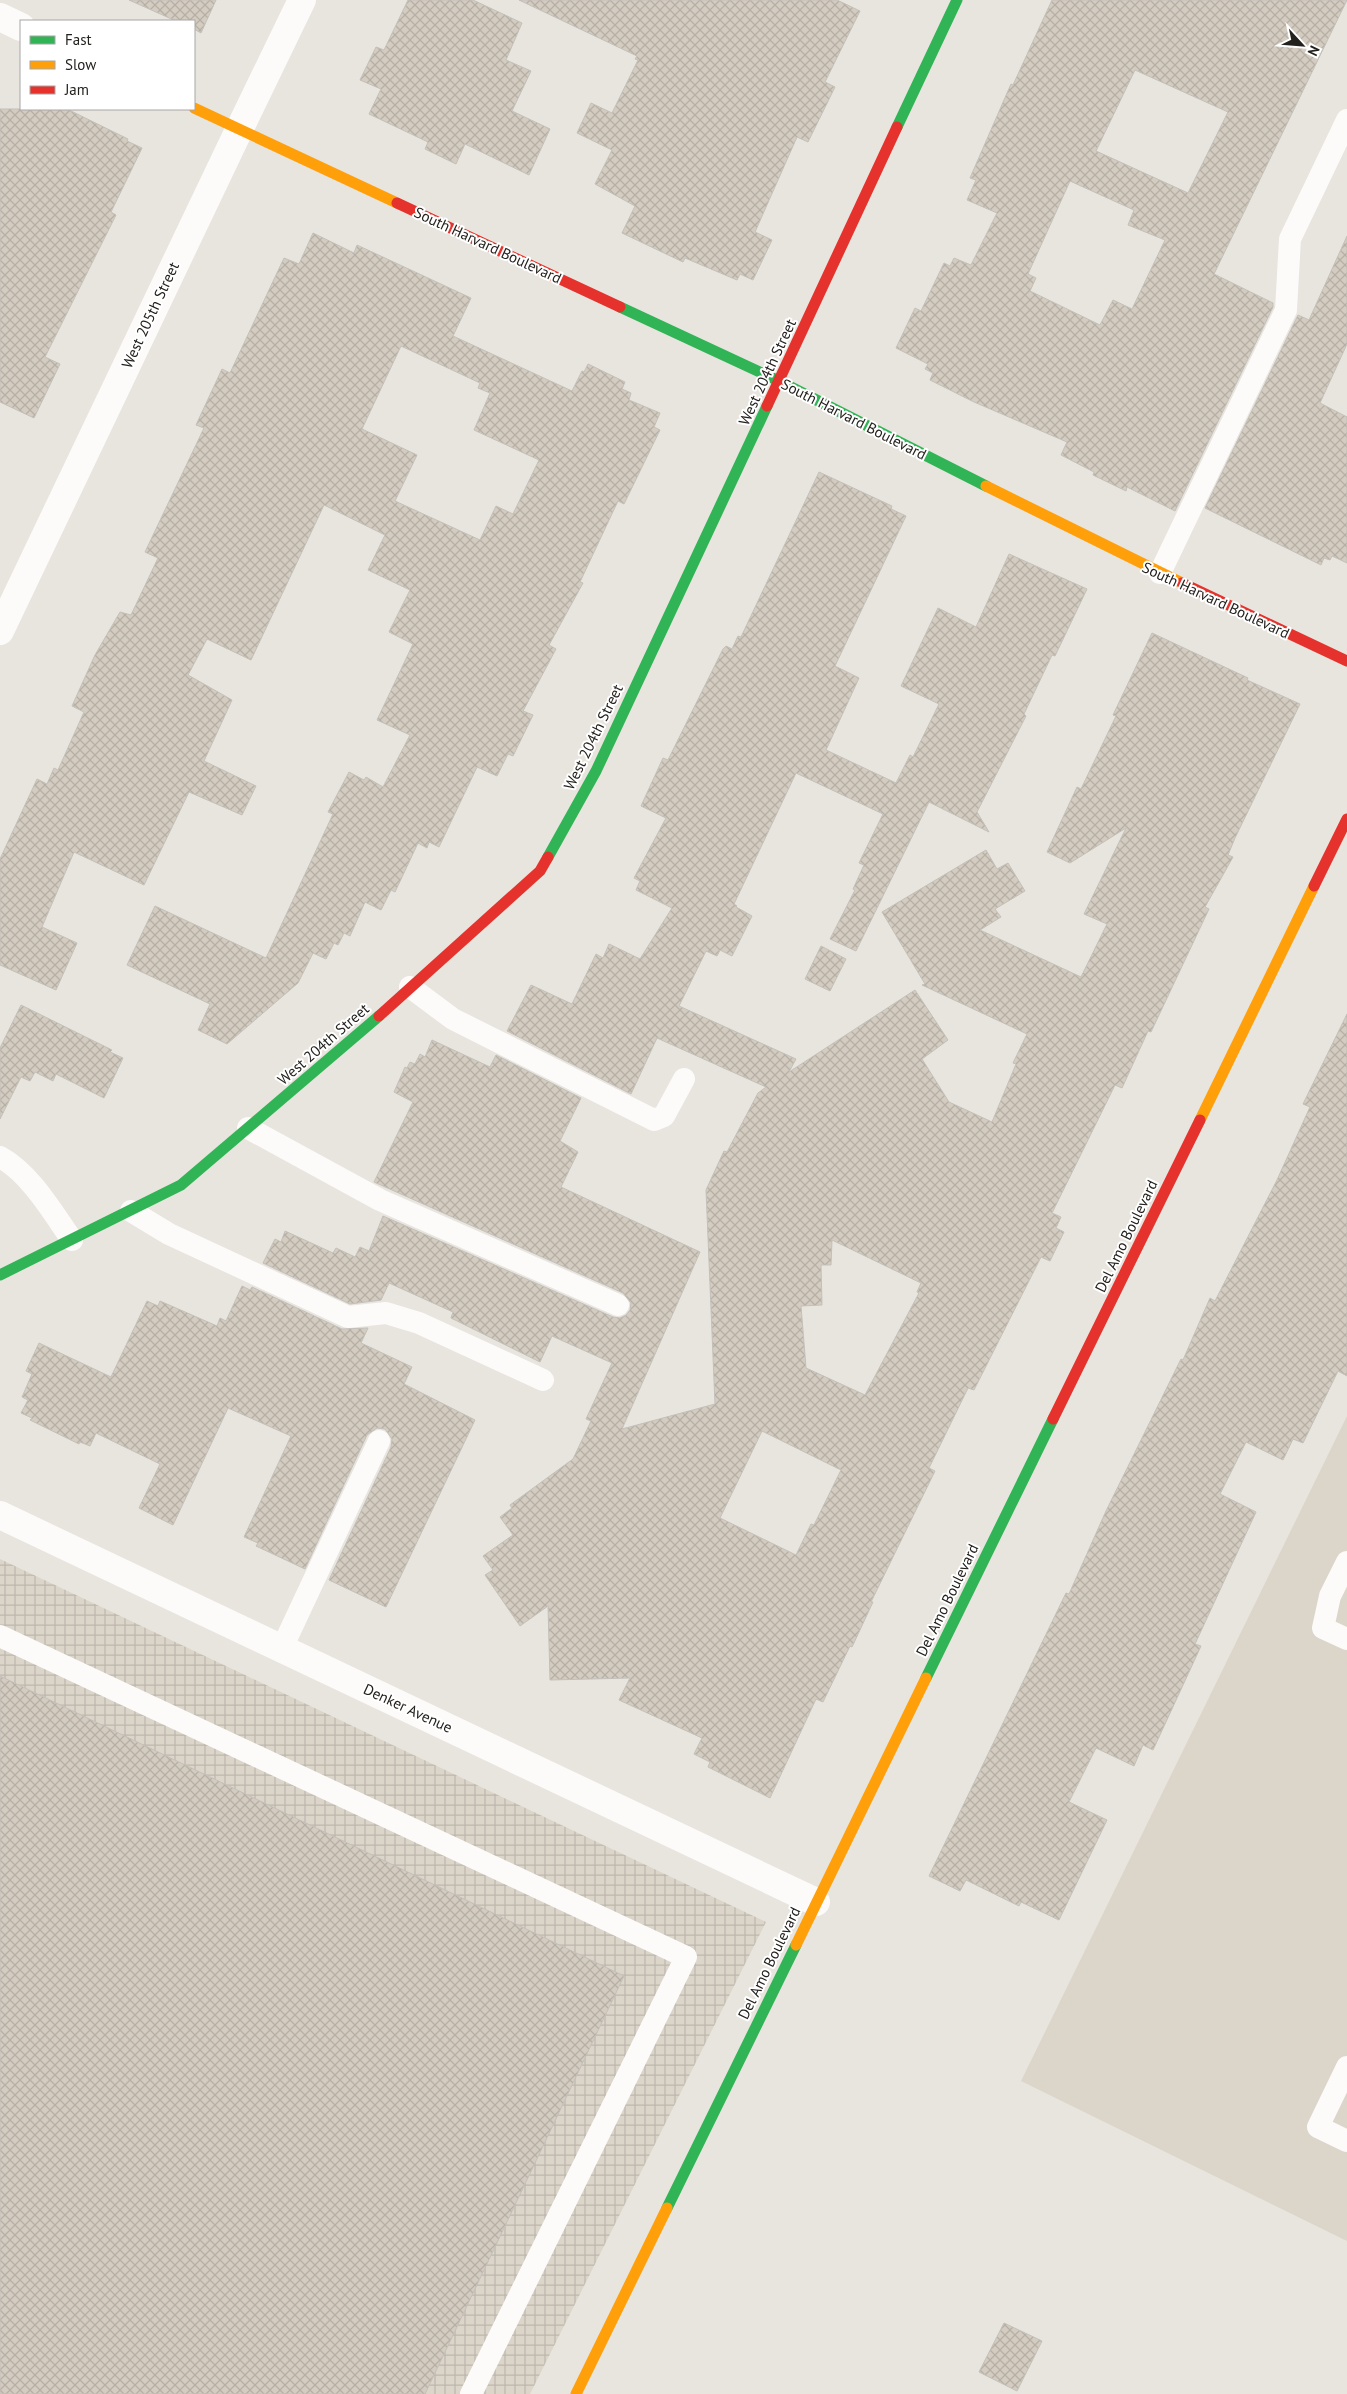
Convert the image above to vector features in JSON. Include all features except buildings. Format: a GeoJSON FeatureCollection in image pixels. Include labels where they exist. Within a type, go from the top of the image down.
{"type":"FeatureCollection","features":[{"type":"Feature","properties":{"kind":"street","name":"West 205th Street"},"geometry":{"type":"LineString","coordinates":[[0,631],[238,130],[302,0]]}},
{"type":"Feature","properties":{"kind":"street","name":"West 204th Street"},"geometry":{"type":"LineString","coordinates":[[0,1275],[181,1184],[410,987],[540,871],[596,771],[957,0]]}},
{"type":"Feature","properties":{"kind":"street"},"geometry":{"type":"LineString","coordinates":[[0,17],[20,27]]}},
{"type":"Feature","properties":{"kind":"street","name":"South Harvard Boulevard"},"geometry":{"type":"LineString","coordinates":[[195,108],[780,381],[1160,573],[1347,661]]}},
{"type":"Feature","properties":{"kind":"street","name":"Del Amo Boulevard"},"geometry":{"type":"LineString","coordinates":[[576,2394],[1347,819]]}},
{"type":"Feature","properties":{"kind":"street","name":"Denker Avenue"},"geometry":{"type":"LineString","coordinates":[[0,1515],[816,1902]]}},
{"type":"Feature","properties":{"kind":"lane"},"geometry":{"type":"LineString","coordinates":[[1160,573],[1286,310],[1290,239],[1347,120]]}},
{"type":"Feature","properties":{"kind":"lane"},"geometry":{"type":"LineString","coordinates":[[410,987],[453,1019],[654,1120],[664,1116],[684,1079]]}},
{"type":"Feature","properties":{"kind":"lane"},"geometry":{"type":"LineString","coordinates":[[248,1128],[380,1200],[618,1305]]}},
{"type":"Feature","properties":{"kind":"lane"},"geometry":{"type":"LineString","coordinates":[[0,1157],[7,1161],[40,1194],[72,1240]]}},
{"type":"Feature","properties":{"kind":"lane"},"geometry":{"type":"LineString","coordinates":[[130,1211],[185,1242],[348,1317],[386,1313],[419,1323],[543,1380]]}},
{"type":"Feature","properties":{"kind":"lane"},"geometry":{"type":"LineString","coordinates":[[282,1648],[379,1441]]}},
{"type":"Feature","properties":{"kind":"lane"},"geometry":{"type":"LineString","coordinates":[[1347,1562],[1330,1596],[1323,1628],[1347,1639]]}},
{"type":"Feature","properties":{"kind":"lane"},"geometry":{"type":"LineString","coordinates":[[0,1636],[686,1957],[471,2394]]}},
{"type":"Feature","properties":{"kind":"lane"},"geometry":{"type":"LineString","coordinates":[[1347,2067],[1318,2127],[1347,2141]]}},
{"type":"Feature","properties":{"kind":"shaded area"},"geometry":{"type":"Polygon","coordinates":[[[1347,1416],[1347,2241],[1021,2081],[1347,1416]]]}},
{"type":"Feature","properties":{"kind":"shaded area"},"geometry":{"type":"Polygon","coordinates":[[[0,1559],[766,1922],[530,2394],[0,2394],[0,1559]]]}},
{"type":"Feature","properties":{"kind":"traffic: fast"},"geometry":{"type":"LineString","coordinates":[[897,127],[957,0]]}},
{"type":"Feature","properties":{"kind":"traffic: fast"},"geometry":{"type":"LineString","coordinates":[[620,307],[779,381],[986,486]]}},
{"type":"Feature","properties":{"kind":"traffic: fast"},"geometry":{"type":"LineString","coordinates":[[548,857],[596,771],[767,406]]}},
{"type":"Feature","properties":{"kind":"traffic: fast"},"geometry":{"type":"LineString","coordinates":[[0,1275],[181,1185],[379,1016]]}},
{"type":"Feature","properties":{"kind":"traffic: fast"},"geometry":{"type":"LineString","coordinates":[[926,1678],[1053,1419]]}},
{"type":"Feature","properties":{"kind":"traffic: fast"},"geometry":{"type":"LineString","coordinates":[[667,2208],[796,1945]]}},
{"type":"Feature","properties":{"kind":"traffic: slow"},"geometry":{"type":"LineString","coordinates":[[195,108],[397,203]]}},
{"type":"Feature","properties":{"kind":"traffic: slow"},"geometry":{"type":"LineString","coordinates":[[986,486],[1182,583]]}},
{"type":"Feature","properties":{"kind":"traffic: slow"},"geometry":{"type":"LineString","coordinates":[[1200,1120],[1314,886]]}},
{"type":"Feature","properties":{"kind":"traffic: slow"},"geometry":{"type":"LineString","coordinates":[[796,1945],[926,1678]]}},
{"type":"Feature","properties":{"kind":"traffic: slow"},"geometry":{"type":"LineString","coordinates":[[576,2394],[667,2208]]}},
{"type":"Feature","properties":{"kind":"traffic: jam"},"geometry":{"type":"LineString","coordinates":[[767,406],[897,127]]}},
{"type":"Feature","properties":{"kind":"traffic: jam"},"geometry":{"type":"LineString","coordinates":[[397,203],[620,307]]}},
{"type":"Feature","properties":{"kind":"traffic: jam"},"geometry":{"type":"LineString","coordinates":[[1182,583],[1347,661]]}},
{"type":"Feature","properties":{"kind":"traffic: jam"},"geometry":{"type":"LineString","coordinates":[[1314,886],[1347,819]]}},
{"type":"Feature","properties":{"kind":"traffic: jam"},"geometry":{"type":"LineString","coordinates":[[379,1016],[540,871],[548,857]]}},
{"type":"Feature","properties":{"kind":"traffic: jam"},"geometry":{"type":"LineString","coordinates":[[1053,1419],[1200,1120]]}}]}
